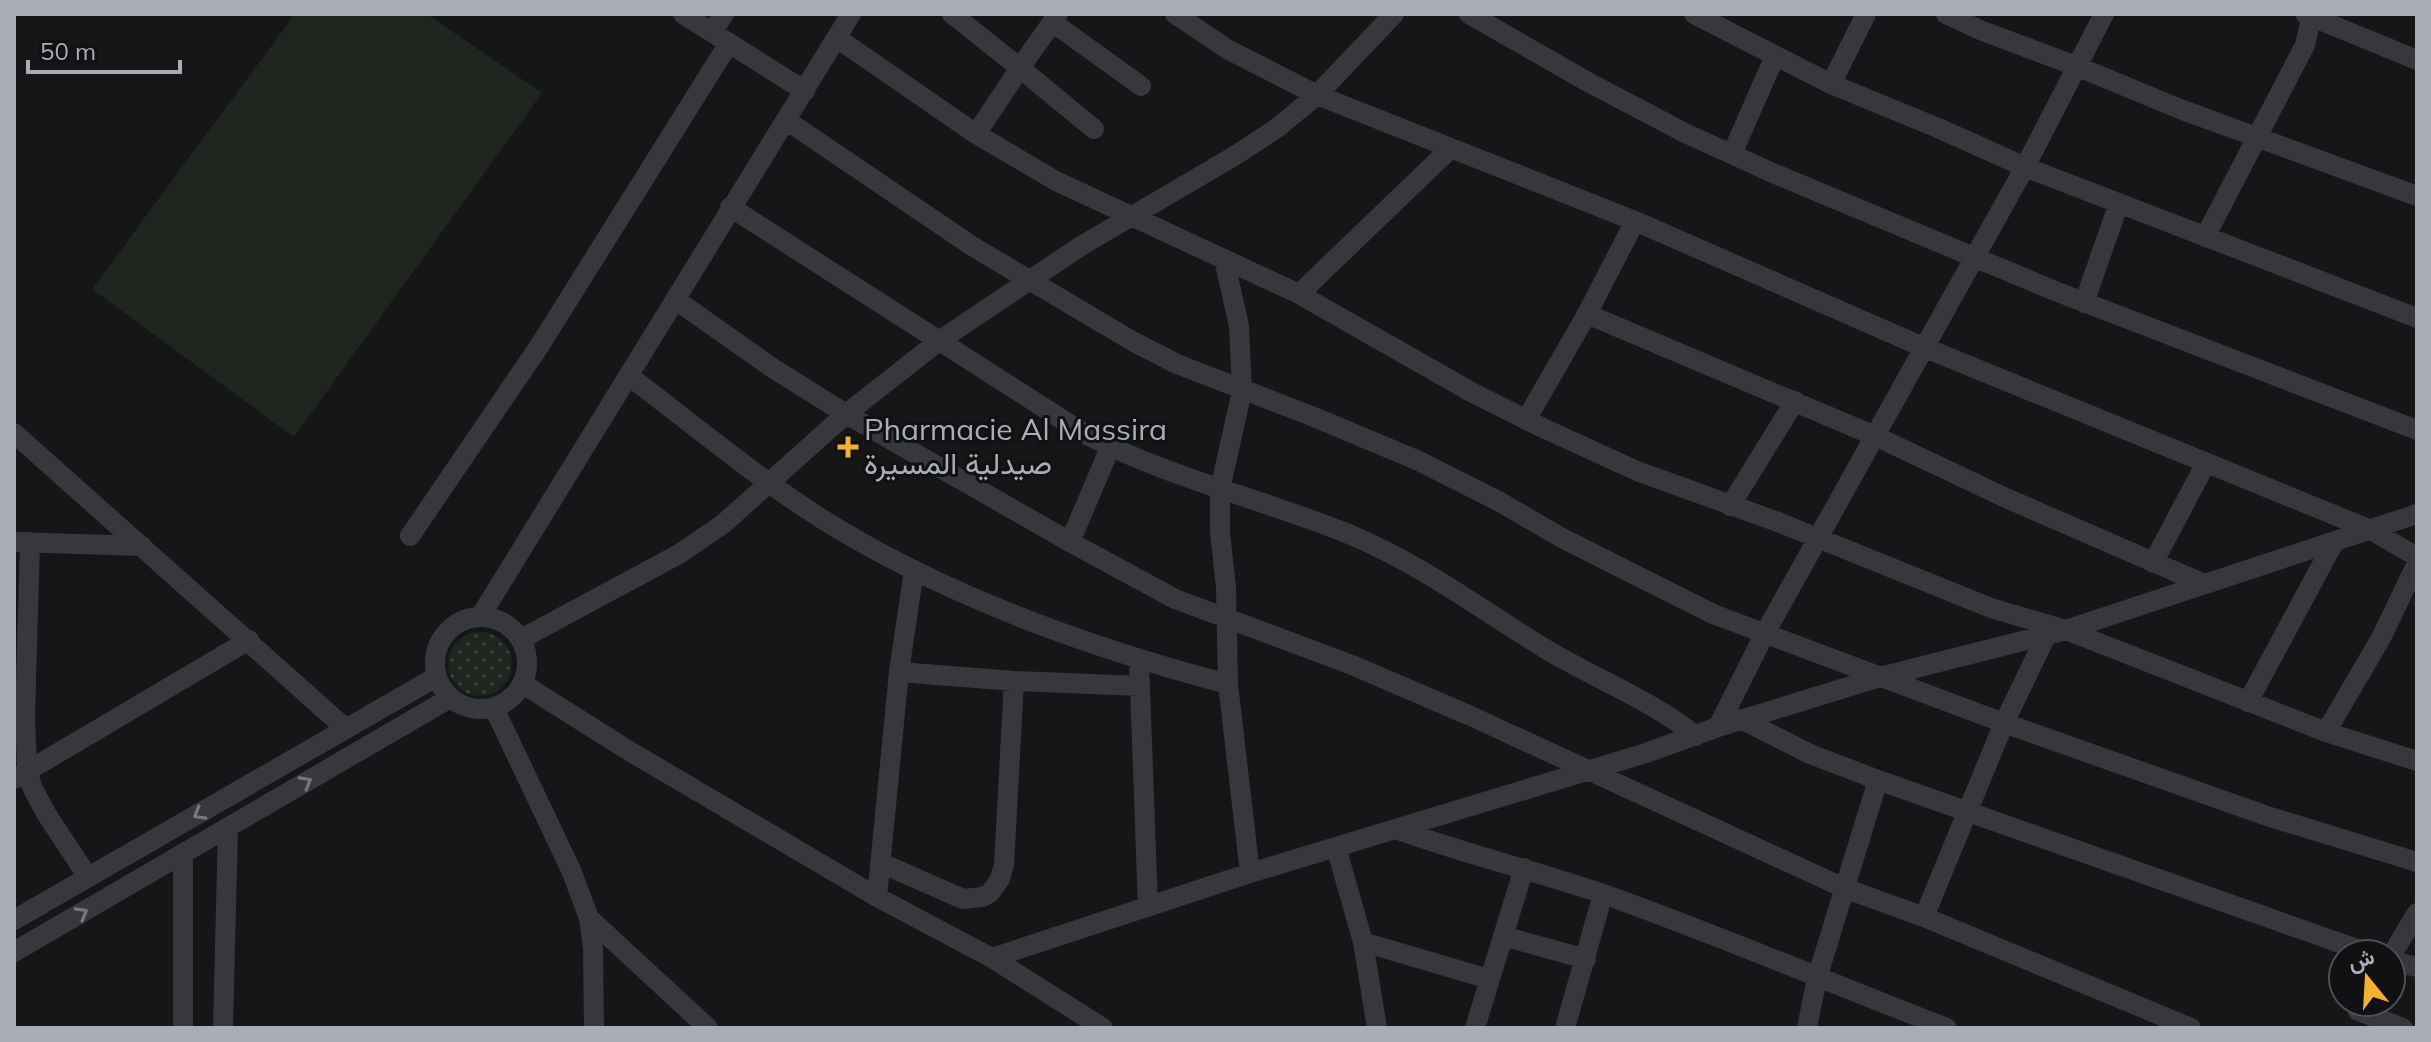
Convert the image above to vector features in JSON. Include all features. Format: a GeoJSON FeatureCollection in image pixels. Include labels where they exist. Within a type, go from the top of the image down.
{"type":"FeatureCollection","features":[{"type":"Feature","properties":{"kind":"street"},"geometry":{"type":"LineString","coordinates":[[683,14],[805,91]]}},
{"type":"Feature","properties":{"kind":"street"},"geometry":{"type":"LineString","coordinates":[[410,536],[540,345],[721,38],[724,14]]}},
{"type":"Feature","properties":{"kind":"street"},"geometry":{"type":"LineString","coordinates":[[480,617],[851,14]]}},
{"type":"Feature","properties":{"kind":"street"},"geometry":{"type":"LineString","coordinates":[[952,14],[1094,129]]}},
{"type":"Feature","properties":{"kind":"street"},"geometry":{"type":"LineString","coordinates":[[1175,14],[1227,49],[1317,95],[1635,221],[1923,347],[2371,530],[2417,560],[2381,638],[2326,732]]}},
{"type":"Feature","properties":{"kind":"street"},"geometry":{"type":"LineString","coordinates":[[521,639],[704,538],[737,513],[846,414],[939,341],[1027,280],[1277,128],[1317,95],[1394,14]]}},
{"type":"Feature","properties":{"kind":"street"},"geometry":{"type":"LineString","coordinates":[[1469,14],[1602,89],[1732,154],[2084,303],[2417,430]]}},
{"type":"Feature","properties":{"kind":"street"},"geometry":{"type":"LineString","coordinates":[[1694,14],[1831,84],[2025,167],[2417,318]]}},
{"type":"Feature","properties":{"kind":"street"},"geometry":{"type":"LineString","coordinates":[[1831,84],[1866,14]]}},
{"type":"Feature","properties":{"kind":"street"},"geometry":{"type":"LineString","coordinates":[[1946,14],[2256,137],[2417,196]]}},
{"type":"Feature","properties":{"kind":"street"},"geometry":{"type":"LineString","coordinates":[[1718,727],[1765,633],[2025,167],[2104,14]]}},
{"type":"Feature","properties":{"kind":"street"},"geometry":{"type":"LineString","coordinates":[[2205,237],[2305,45],[2310,15],[2417,60]]}},
{"type":"Feature","properties":{"kind":"street"},"geometry":{"type":"LineString","coordinates":[[976,134],[1055,18],[1141,86]]}},
{"type":"Feature","properties":{"kind":"street"},"geometry":{"type":"LineString","coordinates":[[837,38],[976,134],[1056,181],[1299,294],[1526,420],[1637,471],[1817,538],[1991,608],[2326,732],[2417,761]]}},
{"type":"Feature","properties":{"kind":"street"},"geometry":{"type":"LineString","coordinates":[[1732,154],[1775,56]]}},
{"type":"Feature","properties":{"kind":"street"},"geometry":{"type":"LineString","coordinates":[[786,120],[1027,280],[1156,353],[1242,391],[1419,461],[1713,614],[2004,723],[2267,816],[2417,862]]}},
{"type":"Feature","properties":{"kind":"street"},"geometry":{"type":"LineString","coordinates":[[1299,294],[1451,148]]}},
{"type":"Feature","properties":{"kind":"street"},"geometry":{"type":"LineString","coordinates":[[2084,303],[2119,203]]}},
{"type":"Feature","properties":{"kind":"street"},"geometry":{"type":"LineString","coordinates":[[730,207],[1056,417],[1110,448],[1269,504],[1353,536],[1390,554],[1552,652],[1656,708],[1696,736]]}},
{"type":"Feature","properties":{"kind":"street"},"geometry":{"type":"LineString","coordinates":[[1526,420],[1587,314],[1635,221]]}},
{"type":"Feature","properties":{"kind":"street"},"geometry":{"type":"LineString","coordinates":[[1224,259],[1239,326],[1242,391],[1220,489],[1220,532],[1226,587],[1228,684],[1250,873]]}},
{"type":"Feature","properties":{"kind":"street"},"geometry":{"type":"LineString","coordinates":[[676,300],[771,367],[846,414],[1175,599],[1352,665],[1473,717],[1584,771],[1844,888],[1924,917],[2191,1028]]}},
{"type":"Feature","properties":{"kind":"street"},"geometry":{"type":"LineString","coordinates":[[1587,314],[1875,436],[2006,498],[2204,584]]}},
{"type":"Feature","properties":{"kind":"street"},"geometry":{"type":"LineString","coordinates":[[629,376],[769,482],[839,530],[914,570],[1027,620],[1139,661],[1228,684]]}},
{"type":"Feature","properties":{"kind":"street"},"geometry":{"type":"LineString","coordinates":[[1730,506],[1795,401]]}},
{"type":"Feature","properties":{"kind":"street"},"geometry":{"type":"LineString","coordinates":[[14,433],[345,728]]}},
{"type":"Feature","properties":{"kind":"street"},"geometry":{"type":"LineString","coordinates":[[1070,542],[1110,448]]}},
{"type":"Feature","properties":{"kind":"street"},"geometry":{"type":"LineString","coordinates":[[2153,563],[2206,463]]}},
{"type":"Feature","properties":{"kind":"street"},"geometry":{"type":"LineString","coordinates":[[992,958],[1250,873],[1696,736],[1741,719],[1880,677],[2057,632],[2417,514]]}},
{"type":"Feature","properties":{"kind":"street"},"geometry":{"type":"LineString","coordinates":[[88,877],[21,775],[25,715],[22,542],[142,546]]}},
{"type":"Feature","properties":{"kind":"street"},"geometry":{"type":"LineString","coordinates":[[2248,702],[2333,544]]}},
{"type":"Feature","properties":{"kind":"street"},"geometry":{"type":"LineString","coordinates":[[877,897],[899,672],[914,570]]}},
{"type":"Feature","properties":{"kind":"street"},"geometry":{"type":"LineString","coordinates":[[466,619],[494,619],[509,626],[521,639],[528,666],[523,684],[507,702],[494,708],[478,710],[463,706],[450,698],[436,677],[434,663],[443,636],[466,619]]}},
{"type":"Feature","properties":{"kind":"street"},"geometry":{"type":"LineString","coordinates":[[1924,917],[2004,723],[2057,632]]}},
{"type":"Feature","properties":{"kind":"street"},"geometry":{"type":"LineString","coordinates":[[21,775],[249,640]]}},
{"type":"Feature","properties":{"kind":"street"},"geometry":{"type":"LineString","coordinates":[[1139,661],[1148,907]]}},
{"type":"Feature","properties":{"kind":"street"},"geometry":{"type":"LineString","coordinates":[[899,672],[1140,686]]}},
{"type":"Feature","properties":{"kind":"street"},"geometry":{"type":"LineString","coordinates":[[14,920],[436,677]]}},
{"type":"Feature","properties":{"kind":"street"},"geometry":{"type":"LineString","coordinates":[[881,863],[963,899],[982,897],[996,888],[1004,865],[1014,681]]}},
{"type":"Feature","properties":{"kind":"street"},"geometry":{"type":"LineString","coordinates":[[523,684],[626,749],[877,897],[992,958],[1103,1028]]}},
{"type":"Feature","properties":{"kind":"street"},"geometry":{"type":"LineString","coordinates":[[14,952],[450,698]]}},
{"type":"Feature","properties":{"kind":"street"},"geometry":{"type":"LineString","coordinates":[[494,708],[571,870],[589,918],[593,949],[594,1028]]}},
{"type":"Feature","properties":{"kind":"street"},"geometry":{"type":"LineString","coordinates":[[1741,719],[1810,754],[1878,780],[2327,938]]}},
{"type":"Feature","properties":{"kind":"street"},"geometry":{"type":"LineString","coordinates":[[1807,1028],[1817,978],[1878,780]]}},
{"type":"Feature","properties":{"kind":"street"},"geometry":{"type":"LineString","coordinates":[[223,1028],[228,827]]}},
{"type":"Feature","properties":{"kind":"street"},"geometry":{"type":"LineString","coordinates":[[1396,829],[1444,847],[1524,868],[1603,894],[1947,1028]]}},
{"type":"Feature","properties":{"kind":"street"},"geometry":{"type":"LineString","coordinates":[[1336,847],[1363,942],[1377,1028]]}},
{"type":"Feature","properties":{"kind":"street"},"geometry":{"type":"LineString","coordinates":[[183,853],[183,1028]]}},
{"type":"Feature","properties":{"kind":"street"},"geometry":{"type":"LineString","coordinates":[[1475,1028],[1524,868]]}},
{"type":"Feature","properties":{"kind":"street"},"geometry":{"type":"LineString","coordinates":[[1567,1027],[1603,894]]}},
{"type":"Feature","properties":{"kind":"street"},"geometry":{"type":"LineString","coordinates":[[2403,938],[2417,913]]}},
{"type":"Feature","properties":{"kind":"street"},"geometry":{"type":"LineString","coordinates":[[589,918],[708,1028]]}},
{"type":"Feature","properties":{"kind":"street"},"geometry":{"type":"LineString","coordinates":[[1503,936],[1586,959]]}},
{"type":"Feature","properties":{"kind":"street"},"geometry":{"type":"LineString","coordinates":[[1363,942],[1489,979]]}},
{"type":"Feature","properties":{"kind":"street"},"geometry":{"type":"LineString","coordinates":[[2369,1018],[2403,1028]]}},
{"type":"Feature","properties":{"kind":"shaded area"},"geometry":{"type":"Polygon","coordinates":[[[295,14],[427,14],[542,93],[294,437],[92,289],[295,14]]]}},
{"type":"Feature","properties":{"kind":"shaded area"},"geometry":{"type":"Polygon","coordinates":[[[474,632],[486,632],[503,641],[510,652],[510,676],[503,687],[486,696],[474,696],[462,691],[453,682],[448,670],[448,658],[453,646],[462,637],[474,632]]]}},
{"type":"Feature","properties":{"kind":"place","name":"Pharmacie Al Massira صيدلية المسيرة"},"geometry":{"type":"Point","coordinates":[848,447]}}]}
